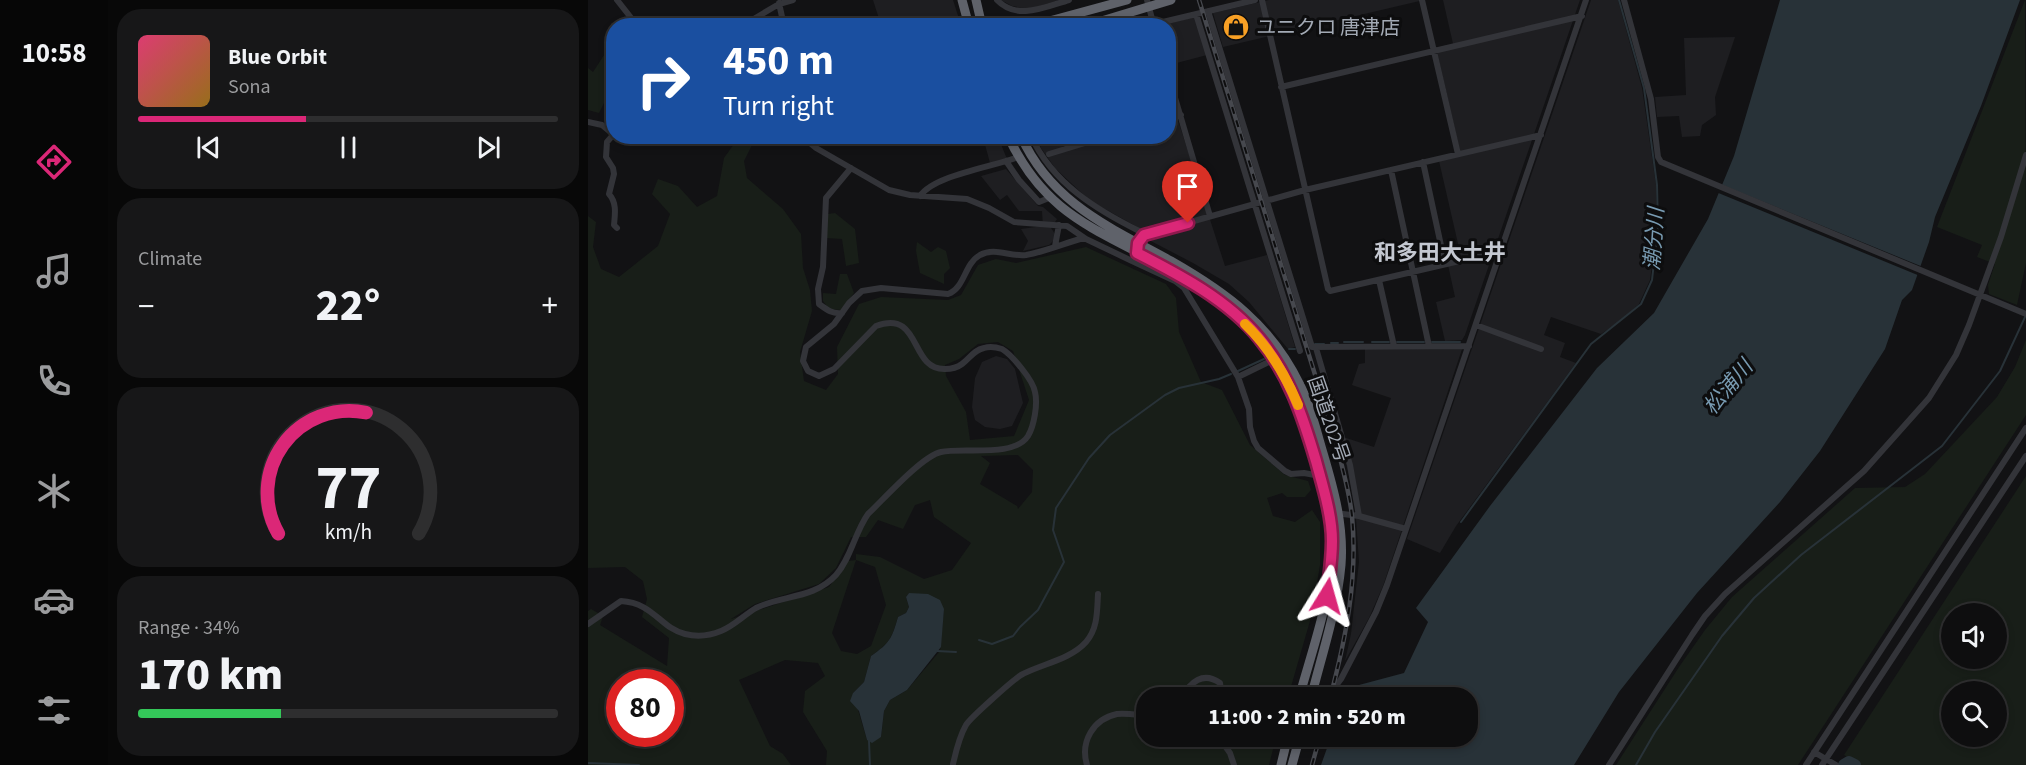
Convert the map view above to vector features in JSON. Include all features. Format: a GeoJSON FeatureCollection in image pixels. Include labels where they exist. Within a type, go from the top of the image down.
{"type":"FeatureCollection","features":[{"type":"Feature","properties":{"kind":"highway"},"geometry":{"type":"LineString","coordinates":[[962,0],[967,18]]}},
{"type":"Feature","properties":{"kind":"highway"},"geometry":{"type":"LineString","coordinates":[[976,0],[980,18]]}},
{"type":"Feature","properties":{"kind":"highway"},"geometry":{"type":"LineString","coordinates":[[1060,18],[1126,0]]}},
{"type":"Feature","properties":{"kind":"highway"},"geometry":{"type":"LineString","coordinates":[[1107,18],[1147,3],[1171,0]]}},
{"type":"Feature","properties":{"kind":"highway","name":"国道202号"},"geometry":{"type":"LineString","coordinates":[[1011,144],[1024,168],[1050,198],[1072,216],[1219,290],[1261,325],[1282,353],[1300,385],[1310,408],[1334,513],[1341,564],[1336,600],[1314,687]]}},
{"type":"Feature","properties":{"kind":"highway","name":"国道202号"},"geometry":{"type":"LineString","coordinates":[[1027,144],[1044,176],[1072,203],[1120,234],[1188,285],[1241,320],[1259,337],[1291,387],[1334,513],[1327,596],[1302,687]]}},
{"type":"Feature","properties":{"kind":"highway"},"geometry":{"type":"LineString","coordinates":[[1281,765],[1285,747]]}},
{"type":"Feature","properties":{"kind":"highway"},"geometry":{"type":"LineString","coordinates":[[1292,765],[1298,747]]}},
{"type":"Feature","properties":{"kind":"street"},"geometry":{"type":"LineString","coordinates":[[617,0],[631,18]]}},
{"type":"Feature","properties":{"kind":"street"},"geometry":{"type":"LineString","coordinates":[[754,18],[779,2],[793,0]]}},
{"type":"Feature","properties":{"kind":"street"},"geometry":{"type":"LineString","coordinates":[[997,0],[1009,9],[1020,12],[1069,0]]}},
{"type":"Feature","properties":{"kind":"street"},"geometry":{"type":"LineString","coordinates":[[1176,19],[1255,0]]}},
{"type":"Feature","properties":{"kind":"street"},"geometry":{"type":"LineString","coordinates":[[1262,0],[1328,289],[1330,291],[1501,253]]}},
{"type":"Feature","properties":{"kind":"street"},"geometry":{"type":"LineString","coordinates":[[1422,0],[1458,154]]}},
{"type":"Feature","properties":{"kind":"street"},"geometry":{"type":"LineString","coordinates":[[1335,687],[1376,612],[1586,0]]}},
{"type":"Feature","properties":{"kind":"street"},"geometry":{"type":"LineString","coordinates":[[1624,0],[1651,99],[1659,157],[1666,165],[2026,314]]}},
{"type":"Feature","properties":{"kind":"street"},"geometry":{"type":"LineString","coordinates":[[779,2],[782,18]]}},
{"type":"Feature","properties":{"kind":"street"},"geometry":{"type":"LineString","coordinates":[[1147,3],[1150,18]]}},
{"type":"Feature","properties":{"kind":"street"},"geometry":{"type":"LineString","coordinates":[[1208,11],[1312,347],[1469,346]]}},
{"type":"Feature","properties":{"kind":"street"},"geometry":{"type":"LineString","coordinates":[[1196,14],[1300,351]]}},
{"type":"Feature","properties":{"kind":"street"},"geometry":{"type":"LineString","coordinates":[[1281,87],[1582,16]]}},
{"type":"Feature","properties":{"kind":"street"},"geometry":{"type":"LineString","coordinates":[[1176,101],[1210,216]]}},
{"type":"Feature","properties":{"kind":"street"},"geometry":{"type":"LineString","coordinates":[[1176,116],[1180,115]]}},
{"type":"Feature","properties":{"kind":"street"},"geometry":{"type":"LineString","coordinates":[[588,122],[602,125],[606,129]]}},
{"type":"Feature","properties":{"kind":"street"},"geometry":{"type":"LineString","coordinates":[[588,624],[621,601],[641,604],[682,633],[702,636],[722,631],[757,608],[824,586],[838,573],[868,514],[924,461],[937,453],[953,449],[1011,448],[1020,444],[1027,437],[1033,417],[1035,389],[1017,363],[1004,350],[994,347],[983,348],[975,352],[962,365],[951,369],[941,369],[932,366],[924,359],[908,330],[900,324],[884,323],[876,326],[834,369],[819,376],[808,371],[803,361],[806,347],[834,324],[849,303],[862,291],[881,288],[948,294],[958,287],[970,264],[983,254],[992,252],[1026,255],[1080,239],[1137,248],[1210,216],[1305,190],[1541,135]]}},
{"type":"Feature","properties":{"kind":"street"},"geometry":{"type":"LineString","coordinates":[[607,144],[606,157],[614,174],[609,194],[613,199],[616,212],[614,225],[616,228]]}},
{"type":"Feature","properties":{"kind":"street"},"geometry":{"type":"LineString","coordinates":[[811,144],[889,190],[920,196],[975,201],[1019,223],[1067,226],[1086,239]]}},
{"type":"Feature","properties":{"kind":"street"},"geometry":{"type":"LineString","coordinates":[[1033,144],[1033,151],[1083,200],[1126,224],[1137,248]]}},
{"type":"Feature","properties":{"kind":"street"},"geometry":{"type":"LineString","coordinates":[[1049,154],[1082,144]]}},
{"type":"Feature","properties":{"kind":"street"},"geometry":{"type":"LineString","coordinates":[[1609,765],[1646,704],[1705,616],[1725,594],[1864,471],[1929,398],[1956,355],[2001,237],[2026,155]]}},
{"type":"Feature","properties":{"kind":"street"},"geometry":{"type":"LineString","coordinates":[[920,196],[923,191],[946,178],[1017,157]]}},
{"type":"Feature","properties":{"kind":"street"},"geometry":{"type":"LineString","coordinates":[[1006,161],[1040,202],[1050,198]]}},
{"type":"Feature","properties":{"kind":"street"},"geometry":{"type":"LineString","coordinates":[[1423,162],[1445,264]]}},
{"type":"Feature","properties":{"kind":"street"},"geometry":{"type":"LineString","coordinates":[[842,313],[836,314],[819,304],[818,289],[823,267],[826,198],[851,168]]}},
{"type":"Feature","properties":{"kind":"street"},"geometry":{"type":"LineString","coordinates":[[1014,173],[1024,168]]}},
{"type":"Feature","properties":{"kind":"street"},"geometry":{"type":"LineString","coordinates":[[1391,170],[1429,346]]}},
{"type":"Feature","properties":{"kind":"street"},"geometry":{"type":"LineString","coordinates":[[1120,234],[1126,224]]}},
{"type":"Feature","properties":{"kind":"street"},"geometry":{"type":"LineString","coordinates":[[1055,246],[1059,225]]}},
{"type":"Feature","properties":{"kind":"street"},"geometry":{"type":"LineString","coordinates":[[1379,280],[1394,346]]}},
{"type":"Feature","properties":{"kind":"street"},"geometry":{"type":"LineString","coordinates":[[1188,285],[1238,377],[1246,396],[1250,427],[1258,448],[1291,474],[1304,472],[1320,476]]}},
{"type":"Feature","properties":{"kind":"street"},"geometry":{"type":"LineString","coordinates":[[1476,325],[1541,349]]}},
{"type":"Feature","properties":{"kind":"street"},"geometry":{"type":"LineString","coordinates":[[1316,348],[1350,465],[1359,516]]}},
{"type":"Feature","properties":{"kind":"street"},"geometry":{"type":"LineString","coordinates":[[1238,377],[1275,359]]}},
{"type":"Feature","properties":{"kind":"street"},"geometry":{"type":"LineString","coordinates":[[1806,765],[2026,428]]}},
{"type":"Feature","properties":{"kind":"street"},"geometry":{"type":"LineString","coordinates":[[1824,762],[2026,456]]}},
{"type":"Feature","properties":{"kind":"street"},"geometry":{"type":"LineString","coordinates":[[1334,513],[1359,516],[1406,529]]}},
{"type":"Feature","properties":{"kind":"street"},"geometry":{"type":"LineString","coordinates":[[953,765],[956,750],[967,723],[1010,683],[1020,676],[1068,655],[1085,643],[1096,621],[1098,594]]}},
{"type":"Feature","properties":{"kind":"street"},"geometry":{"type":"LineString","coordinates":[[1190,687],[1194,681],[1206,677],[1214,678],[1220,683],[1221,687]]}},
{"type":"Feature","properties":{"kind":"street"},"geometry":{"type":"LineString","coordinates":[[1087,765],[1084,754],[1085,741],[1097,724],[1116,715],[1136,716]]}},
{"type":"Feature","properties":{"kind":"street"},"geometry":{"type":"LineString","coordinates":[[1226,747],[1234,765]]}},
{"type":"Feature","properties":{"kind":"street"},"geometry":{"type":"LineString","coordinates":[[1814,752],[1824,762],[1836,765]]}},
{"type":"Feature","properties":{"kind":"shaded area"},"geometry":{"type":"Polygon","coordinates":[[[873,0],[953,0],[959,18],[879,18],[873,0]]]}},
{"type":"Feature","properties":{"kind":"shaded area"},"geometry":{"type":"Polygon","coordinates":[[[1001,0],[1060,0],[1029,9],[1012,6],[1001,0]]]}},
{"type":"Feature","properties":{"kind":"shaded area"},"geometry":{"type":"Polygon","coordinates":[[[1269,0],[1424,0],[1223,47],[1213,13],[1269,0]]]}},
{"type":"Feature","properties":{"kind":"shaded area"},"geometry":{"type":"Polygon","coordinates":[[[1443,0],[1580,0],[1465,335],[1462,340],[1445,341],[1436,302],[1455,297],[1448,265],[1462,261],[1439,161],[1461,155],[1437,52],[1454,48],[1443,0]]]}},
{"type":"Feature","properties":{"kind":"shaded area"},"geometry":{"type":"Polygon","coordinates":[[[1591,0],[1618,0],[1642,88],[1656,185],[1657,228],[1650,280],[1639,304],[1623,319],[1601,334],[1551,317],[1544,335],[1565,343],[1560,357],[1576,363],[1456,526],[1440,553],[1407,539],[1591,0]]]}},
{"type":"Feature","properties":{"kind":"shaded area"},"geometry":{"type":"Polygon","coordinates":[[[2025,0],[2026,263],[2017,305],[1989,294],[1988,285],[1995,264],[1977,257],[1982,245],[1937,227],[2025,0]]]}},
{"type":"Feature","properties":{"kind":"shaded area"},"geometry":{"type":"Polygon","coordinates":[[[1195,17],[1207,55],[1176,63],[1176,22],[1195,17]]]}},
{"type":"Feature","properties":{"kind":"shaded area"},"geometry":{"type":"Polygon","coordinates":[[[1735,37],[1715,97],[1716,115],[1702,125],[1700,136],[1682,137],[1679,116],[1657,117],[1655,97],[1686,95],[1684,38],[1735,37]]]}},
{"type":"Feature","properties":{"kind":"shaded area"},"geometry":{"type":"Polygon","coordinates":[[[606,52],[606,99],[599,113],[588,110],[588,68],[593,72],[606,52]]]}},
{"type":"Feature","properties":{"kind":"shaded area"},"geometry":{"type":"Polygon","coordinates":[[[1176,114],[1225,266],[1267,255],[1295,347],[1288,349],[1249,302],[1229,284],[1147,239],[1146,232],[1089,200],[1055,168],[1040,144],[1062,144],[1063,147],[1074,144],[1176,144],[1176,114]]]}},
{"type":"Feature","properties":{"kind":"shaded area"},"geometry":{"type":"Polygon","coordinates":[[[734,144],[752,144],[744,161],[747,178],[783,209],[801,234],[803,268],[810,290],[812,311],[800,352],[804,381],[826,390],[838,374],[837,347],[859,304],[881,297],[948,300],[961,295],[978,265],[996,259],[1016,263],[1086,247],[1166,284],[1176,298],[1179,332],[1201,382],[1222,390],[1250,445],[1285,475],[1308,481],[1311,490],[1305,497],[1287,497],[1282,493],[1267,498],[1273,516],[1295,522],[1312,510],[1320,522],[1320,565],[1312,614],[1291,687],[1136,687],[1136,747],[1274,747],[1269,765],[826,765],[827,751],[803,712],[805,691],[825,676],[818,663],[785,660],[739,680],[770,746],[783,754],[791,765],[588,765],[588,611],[591,609],[603,616],[600,625],[667,666],[669,638],[642,617],[647,599],[643,581],[625,567],[588,568],[588,216],[596,222],[593,247],[601,269],[619,277],[658,246],[670,214],[652,194],[658,179],[678,186],[697,207],[717,196],[724,158],[734,144]],[[998,342],[978,344],[959,359],[945,365],[946,376],[966,412],[970,440],[1014,436],[1029,400],[1013,351],[998,342]],[[1018,455],[981,456],[990,463],[980,484],[1017,506],[1018,509],[1032,492],[1033,470],[1018,455]],[[930,500],[915,505],[903,529],[878,520],[866,537],[851,537],[836,568],[819,584],[755,604],[731,619],[829,587],[848,561],[856,560],[856,554],[880,557],[924,579],[952,570],[971,543],[934,517],[930,500]],[[856,560],[832,633],[841,651],[857,654],[871,646],[886,605],[875,567],[856,560]],[[909,593],[906,597],[909,607],[906,613],[898,617],[892,635],[886,644],[871,656],[864,682],[853,693],[867,740],[881,737],[884,711],[890,700],[907,690],[940,651],[944,609],[909,593]]]}},
{"type":"Feature","properties":{"kind":"shaded area"},"geometry":{"type":"Polygon","coordinates":[[[985,144],[1001,144],[1007,159],[990,163],[985,144]]]}},
{"type":"Feature","properties":{"kind":"shaded area"},"geometry":{"type":"Polygon","coordinates":[[[1006,169],[1038,206],[1043,207],[1057,219],[1051,228],[1055,234],[1054,240],[1049,245],[1023,251],[1028,241],[1021,229],[1043,226],[1042,211],[1019,211],[1007,195],[1000,200],[981,176],[1006,169]]]}},
{"type":"Feature","properties":{"kind":"shaded area"},"geometry":{"type":"Polygon","coordinates":[[[835,213],[855,229],[859,263],[846,266],[842,239],[826,238],[828,214],[835,213]]]}},
{"type":"Feature","properties":{"kind":"shaded area"},"geometry":{"type":"Polygon","coordinates":[[[917,242],[931,252],[938,247],[946,251],[950,268],[944,274],[944,284],[920,273],[916,251],[917,242]]]}},
{"type":"Feature","properties":{"kind":"shaded area"},"geometry":{"type":"Polygon","coordinates":[[[840,274],[847,274],[854,293],[841,310],[829,309],[823,301],[823,293],[836,294],[840,274]]]}},
{"type":"Feature","properties":{"kind":"shaded area"},"geometry":{"type":"Polygon","coordinates":[[[2026,340],[2026,415],[1798,765],[1616,765],[1679,667],[1732,597],[1855,488],[1905,487],[1925,474],[1997,397],[2015,367],[2026,340]]]}},
{"type":"Feature","properties":{"kind":"shaded area"},"geometry":{"type":"Polygon","coordinates":[[[1365,349],[1462,349],[1383,586],[1369,618],[1345,661],[1351,634],[1359,562],[1355,504],[1340,436],[1374,447],[1391,398],[1352,385],[1359,364],[1365,363],[1365,349]]]}},
{"type":"Feature","properties":{"kind":"shaded area"},"geometry":{"type":"Polygon","coordinates":[[[996,356],[1007,359],[1015,369],[1023,403],[1012,426],[1000,429],[985,427],[975,420],[972,407],[975,378],[982,362],[996,356]]]}},
{"type":"Feature","properties":{"kind":"shaded area"},"geometry":{"type":"Polygon","coordinates":[[[2026,476],[2026,765],[1861,765],[1844,755],[1941,606],[1941,669],[2007,669],[2007,603],[1943,603],[2026,476]]]}},
{"type":"Feature","properties":{"kind":"water","name":"松浦川"},"geometry":{"type":"Polygon","coordinates":[[[1780,0],[2020,0],[1981,106],[1935,217],[1912,290],[1902,300],[1885,349],[1820,451],[1780,502],[1697,593],[1619,692],[1574,765],[1321,765],[1327,747],[1478,747],[1478,687],[1357,687],[1404,673],[1428,622],[1416,608],[1490,506],[1597,368],[1654,313],[1708,219],[1734,156],[1780,0]]]}},
{"type":"Feature","properties":{"kind":"water"},"geometry":{"type":"Polygon","coordinates":[[[909,593],[928,594],[940,600],[944,609],[941,647],[907,690],[890,700],[884,711],[881,737],[872,743],[867,740],[859,711],[850,701],[853,693],[864,682],[871,656],[892,635],[898,617],[906,613],[909,607],[906,597],[909,593]]]}},
{"type":"Feature","properties":{"kind":"pier"},"geometry":{"type":"Polygon","coordinates":[[[1720,184],[1923,267],[1920,276],[1716,192],[1720,184]]]}},
{"type":"Feature","properties":{"kind":"waterway","name":"潮分川"},"geometry":{"type":"LineString","coordinates":[[1461,522],[1591,344],[1641,304],[1652,280],[1658,228],[1657,185],[1644,88],[1619,0]]}},
{"type":"Feature","properties":{"kind":"waterway"},"geometry":{"type":"LineString","coordinates":[[1636,765],[1655,732],[1722,636],[1754,598],[1801,555],[1942,446],[2000,371],[2026,315]]}},
{"type":"Feature","properties":{"kind":"waterway"},"geometry":{"type":"LineString","coordinates":[[1344,342],[1363,342]]}},
{"type":"Feature","properties":{"kind":"waterway"},"geometry":{"type":"LineString","coordinates":[[1372,342],[1389,342]]}},
{"type":"Feature","properties":{"kind":"waterway"},"geometry":{"type":"LineString","coordinates":[[1397,342],[1424,342]]}},
{"type":"Feature","properties":{"kind":"waterway"},"geometry":{"type":"LineString","coordinates":[[1432,342],[1460,342]]}},
{"type":"Feature","properties":{"kind":"waterway"},"geometry":{"type":"LineString","coordinates":[[1331,343],[1338,343]]}},
{"type":"Feature","properties":{"kind":"waterway"},"geometry":{"type":"LineString","coordinates":[[1315,344],[1324,344]]}},
{"type":"Feature","properties":{"kind":"waterway"},"geometry":{"type":"LineString","coordinates":[[1289,349],[1295,349]]}},
{"type":"Feature","properties":{"kind":"waterway"},"geometry":{"type":"LineString","coordinates":[[1238,371],[1264,359]]}},
{"type":"Feature","properties":{"kind":"waterway"},"geometry":{"type":"LineString","coordinates":[[979,640],[992,644],[1013,636],[1038,610],[1064,562],[1053,530],[1056,508],[1089,458],[1110,435],[1165,395],[1179,388],[1231,374]]}},
{"type":"Feature","properties":{"kind":"waterway"},"geometry":{"type":"LineString","coordinates":[[937,651],[956,652]]}},
{"type":"Feature","properties":{"kind":"waterway"},"geometry":{"type":"LineString","coordinates":[[869,741],[870,765]]}},
{"type":"Feature","properties":{"kind":"waterway"},"geometry":{"type":"LineString","coordinates":[[1844,765],[1849,762],[1855,765]]}},
{"type":"Feature","properties":{"kind":"waterway"},"geometry":{"type":"LineString","coordinates":[[588,763],[639,765]]}},
{"type":"Feature","properties":{"kind":"railway"},"geometry":{"type":"LineString","coordinates":[[1199,0],[1334,436],[1349,496],[1353,539],[1352,585],[1346,630],[1333,687]]}},
{"type":"Feature","properties":{"kind":"railway"},"geometry":{"type":"LineString","coordinates":[[1312,765],[1317,747]]}},
{"type":"Feature","properties":{"kind":"slow traffic"},"geometry":{"type":"LineString","coordinates":[[1245,324],[1259,337],[1275,359],[1298,405]]}},
{"type":"Feature","properties":{"kind":"place","name":"ユニクロ 唐津店"},"geometry":{"type":"Point","coordinates":[1236,27]}},
{"type":"Feature","properties":{"kind":"district","name":"和多田大土井"},"geometry":{"type":"Point","coordinates":[1440,252]}},
{"type":"Feature","properties":{"kind":"route"},"geometry":{"type":"LineString","coordinates":[[1188,223],[1144,235],[1138,243],[1137,253],[1191,282],[1241,320],[1259,337],[1291,387],[1301,412],[1329,513],[1332,539],[1327,596]]}}]}
